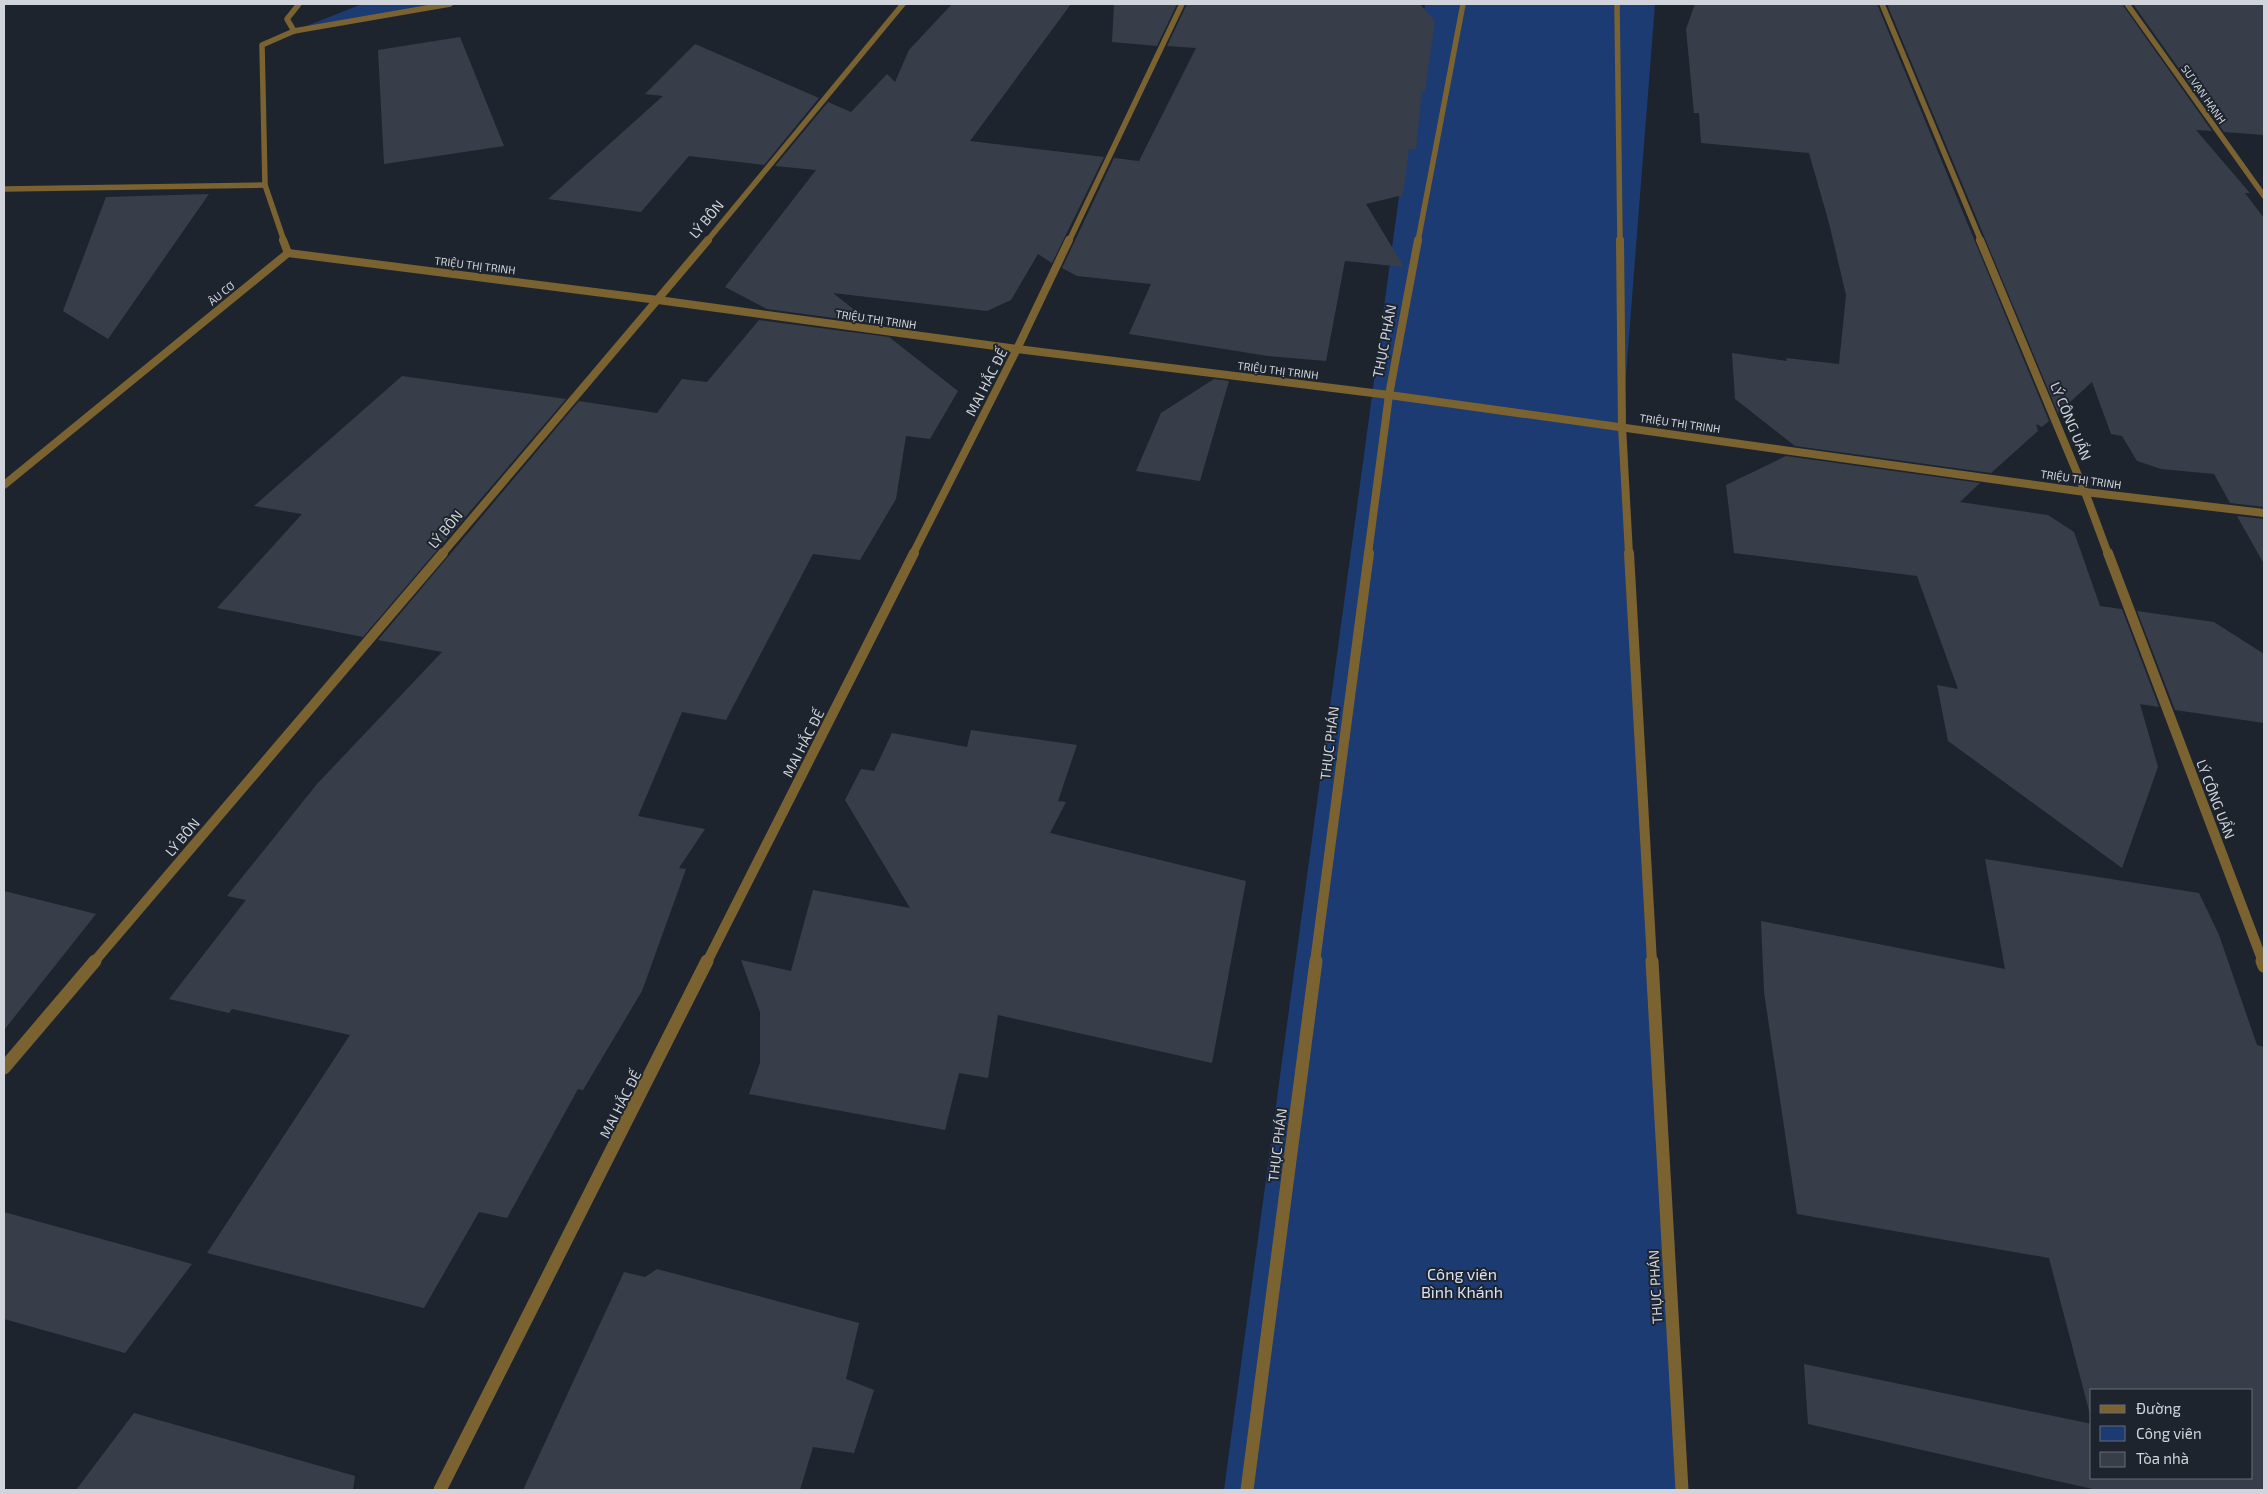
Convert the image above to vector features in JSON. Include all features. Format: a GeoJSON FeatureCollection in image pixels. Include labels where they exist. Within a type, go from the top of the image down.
{"type":"FeatureCollection","features":[{"type":"Feature","properties":{"kind":"street"},"geometry":{"type":"LineString","coordinates":[[294,31],[287,19],[299,4]]}},
{"type":"Feature","properties":{"kind":"street"},"geometry":{"type":"LineString","coordinates":[[288,253],[265,185],[262,45],[294,31],[450,4]]}},
{"type":"Feature","properties":{"kind":"street","name":"LÝ BÔN"},"geometry":{"type":"LineString","coordinates":[[4,1068],[658,300],[903,4]]}},
{"type":"Feature","properties":{"kind":"street","name":"MAI HẮC ĐẾ"},"geometry":{"type":"LineString","coordinates":[[440,1490],[1018,350],[1182,4]]}},
{"type":"Feature","properties":{"kind":"street","name":"THỤC PHÁN"},"geometry":{"type":"LineString","coordinates":[[1247,1490],[1389,395],[1463,4]]}},
{"type":"Feature","properties":{"kind":"street","name":"THỤC PHÁN"},"geometry":{"type":"LineString","coordinates":[[1617,4],[1622,426],[1682,1490]]}},
{"type":"Feature","properties":{"kind":"street","name":"LÝ CÔNG UẨN"},"geometry":{"type":"LineString","coordinates":[[1882,4],[2085,492],[2264,966]]}},
{"type":"Feature","properties":{"kind":"street","name":"SƯ VẠN HẠNH"},"geometry":{"type":"LineString","coordinates":[[2128,4],[2264,196]]}},
{"type":"Feature","properties":{"kind":"street"},"geometry":{"type":"LineString","coordinates":[[4,189],[265,185]]}},
{"type":"Feature","properties":{"kind":"street","name":"TRIỆU THỊ TRINH"},"geometry":{"type":"LineString","coordinates":[[288,253],[658,300],[1018,350],[1389,395],[2085,492],[2264,513]]}},
{"type":"Feature","properties":{"kind":"street","name":"ÂU CƠ"},"geometry":{"type":"LineString","coordinates":[[4,485],[288,253]]}},
{"type":"Feature","properties":{"kind":"green space"},"geometry":{"type":"Polygon","coordinates":[[[362,4],[441,4],[294,31],[362,4]]]}},
{"type":"Feature","properties":{"kind":"green space","name":"Công viên Bình Khánh"},"geometry":{"type":"Polygon","coordinates":[[[1425,4],[1655,4],[1622,426],[1682,1490],[1224,1490],[1425,4]]]}},
{"type":"Feature","properties":{"kind":"building"},"geometry":{"type":"Polygon","coordinates":[[[952,4],[1071,4],[970,141],[1104,157],[1052,263],[1038,254],[1011,300],[987,311],[833,293],[871,323],[767,309],[725,287],[816,170],[775,166],[828,102],[851,112],[887,74],[895,82],[909,50],[952,4]]]}},
{"type":"Feature","properties":{"kind":"building"},"geometry":{"type":"Polygon","coordinates":[[[1114,4],[1177,4],[1157,46],[1112,42],[1114,4]]]}},
{"type":"Feature","properties":{"kind":"building"},"geometry":{"type":"Polygon","coordinates":[[[1187,4],[1420,4],[1435,21],[1425,91],[1422,91],[1416,149],[1409,149],[1403,195],[1366,204],[1404,267],[1345,261],[1326,361],[1268,356],[1129,334],[1151,284],[1077,276],[1062,268],[1114,158],[1139,161],[1196,48],[1167,46],[1187,4]]]}},
{"type":"Feature","properties":{"kind":"building"},"geometry":{"type":"Polygon","coordinates":[[[1695,4],[1877,4],[2049,421],[2042,427],[2036,424],[2038,431],[1991,473],[1795,446],[1735,399],[1732,353],[1787,361],[1786,358],[1839,364],[1846,295],[1829,223],[1809,153],[1701,143],[1699,113],[1694,113],[1686,29],[1695,4]]]}},
{"type":"Feature","properties":{"kind":"building"},"geometry":{"type":"Polygon","coordinates":[[[1887,4],[2122,4],[2212,131],[2196,130],[2250,193],[2245,193],[2264,218],[2264,507],[2230,503],[2214,474],[2161,469],[2137,461],[2122,436],[2111,434],[2092,382],[2058,413],[1887,4]]]}},
{"type":"Feature","properties":{"kind":"building"},"geometry":{"type":"Polygon","coordinates":[[[2133,4],[2264,4],[2264,135],[2224,132],[2133,4]]]}},
{"type":"Feature","properties":{"kind":"building"},"geometry":{"type":"Polygon","coordinates":[[[460,37],[504,146],[384,164],[378,50],[460,37]]]}},
{"type":"Feature","properties":{"kind":"building"},"geometry":{"type":"Polygon","coordinates":[[[695,44],[819,98],[764,165],[689,156],[641,212],[548,199],[663,96],[645,94],[695,44]]]}},
{"type":"Feature","properties":{"kind":"building"},"geometry":{"type":"Polygon","coordinates":[[[209,194],[108,339],[63,311],[106,197],[209,194]]]}},
{"type":"Feature","properties":{"kind":"building"},"geometry":{"type":"Polygon","coordinates":[[[759,320],[889,337],[958,391],[930,439],[906,436],[896,499],[860,560],[813,554],[726,720],[682,712],[638,816],[705,829],[679,868],[686,869],[642,991],[583,1090],[578,1089],[507,1218],[479,1212],[424,1308],[207,1253],[350,1035],[232,1009],[229,1013],[169,999],[246,900],[227,896],[317,784],[442,652],[378,640],[579,401],[657,413],[682,379],[707,382],[759,320]]]}},
{"type":"Feature","properties":{"kind":"building"},"geometry":{"type":"Polygon","coordinates":[[[402,376],[566,399],[363,637],[217,608],[302,514],[254,506],[402,376]]]}},
{"type":"Feature","properties":{"kind":"building"},"geometry":{"type":"Polygon","coordinates":[[[1214,379],[1229,381],[1200,481],[1136,471],[1161,413],[1214,379]]]}},
{"type":"Feature","properties":{"kind":"building"},"geometry":{"type":"Polygon","coordinates":[[[1786,456],[1980,483],[1960,502],[2048,515],[2074,532],[2100,606],[2122,609],[2159,707],[2140,704],[2158,767],[2122,868],[1948,741],[1937,685],[1958,689],[1917,576],[1734,553],[1726,485],[1786,456]]]}},
{"type":"Feature","properties":{"kind":"building"},"geometry":{"type":"Polygon","coordinates":[[[2237,516],[2264,519],[2264,564],[2237,516]]]}},
{"type":"Feature","properties":{"kind":"building"},"geometry":{"type":"Polygon","coordinates":[[[2137,611],[2214,622],[2264,654],[2264,723],[2175,710],[2137,611]]]}},
{"type":"Feature","properties":{"kind":"building"},"geometry":{"type":"Polygon","coordinates":[[[971,730],[1077,745],[1058,801],[1066,802],[1050,833],[1246,881],[1212,1063],[998,1015],[988,1078],[959,1073],[945,1130],[749,1094],[760,1063],[760,1012],[741,960],[791,971],[813,890],[910,908],[845,800],[861,769],[874,771],[892,733],[967,747],[971,730]]]}},
{"type":"Feature","properties":{"kind":"building"},"geometry":{"type":"Polygon","coordinates":[[[1985,859],[2199,893],[2219,935],[2257,1045],[2264,1047],[2264,1490],[2097,1490],[1808,1424],[1804,1364],[2090,1424],[2090,1479],[2253,1479],[2253,1389],[2090,1389],[2090,1414],[2049,1258],[1797,1214],[1764,992],[1761,921],[2005,969],[1985,859]]]}},
{"type":"Feature","properties":{"kind":"building"},"geometry":{"type":"Polygon","coordinates":[[[4,891],[96,914],[4,1030],[4,891]]]}},
{"type":"Feature","properties":{"kind":"building"},"geometry":{"type":"Polygon","coordinates":[[[4,1212],[192,1264],[125,1353],[4,1319],[4,1212]]]}},
{"type":"Feature","properties":{"kind":"building"},"geometry":{"type":"Polygon","coordinates":[[[657,1269],[859,1323],[846,1379],[874,1390],[854,1453],[813,1447],[800,1490],[523,1490],[624,1272],[645,1277],[657,1269]]]}},
{"type":"Feature","properties":{"kind":"building"},"geometry":{"type":"Polygon","coordinates":[[[134,1413],[355,1476],[353,1490],[76,1490],[134,1413]]]}}]}
